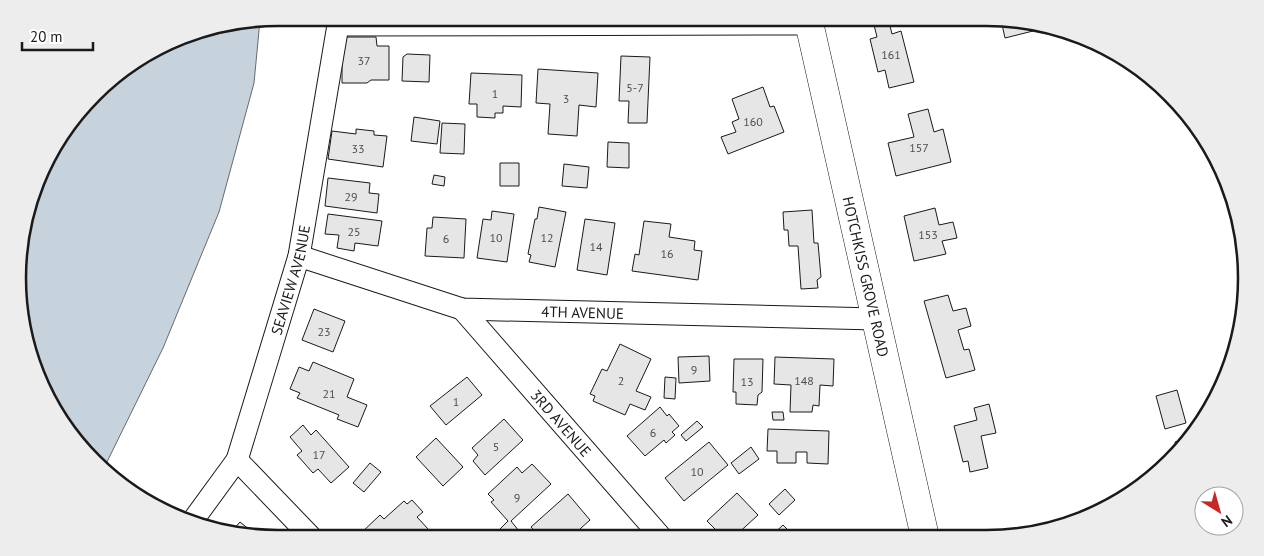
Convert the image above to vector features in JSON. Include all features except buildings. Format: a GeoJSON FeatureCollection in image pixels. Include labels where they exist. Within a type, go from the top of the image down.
{"type":"FeatureCollection","features":[{"type":"Feature","properties":{"kind":"main road","name":"HOTCHKISS GROVE ROAD"},"geometry":{"type":"LineString","coordinates":[[809,26],[924,530]]}},
{"type":"Feature","properties":{"kind":"street","name":"SEAVIEW AVENUE"},"geometry":{"type":"LineString","coordinates":[[196,516],[237,460],[299,256],[337,26]]}},
{"type":"Feature","properties":{"kind":"street","name":"4TH AVENUE"},"geometry":{"type":"LineString","coordinates":[[299,256],[462,309],[876,319]]}},
{"type":"Feature","properties":{"kind":"street","name":"3RD AVENUE"},"geometry":{"type":"LineString","coordinates":[[462,309],[655,530]]}},
{"type":"Feature","properties":{"kind":"street"},"geometry":{"type":"LineString","coordinates":[[237,460],[304,530]]}},
{"type":"Feature","properties":{"kind":"shaded area"},"geometry":{"type":"Polygon","coordinates":[[[259,27],[254,83],[219,212],[163,348],[107,462],[78,431],[60,404],[45,374],[35,343],[28,311],[26,278],[28,245],[35,213],[45,182],[69,138],[100,100],[125,78],[152,60],[182,45],[229,31],[259,27]]]}}]}
